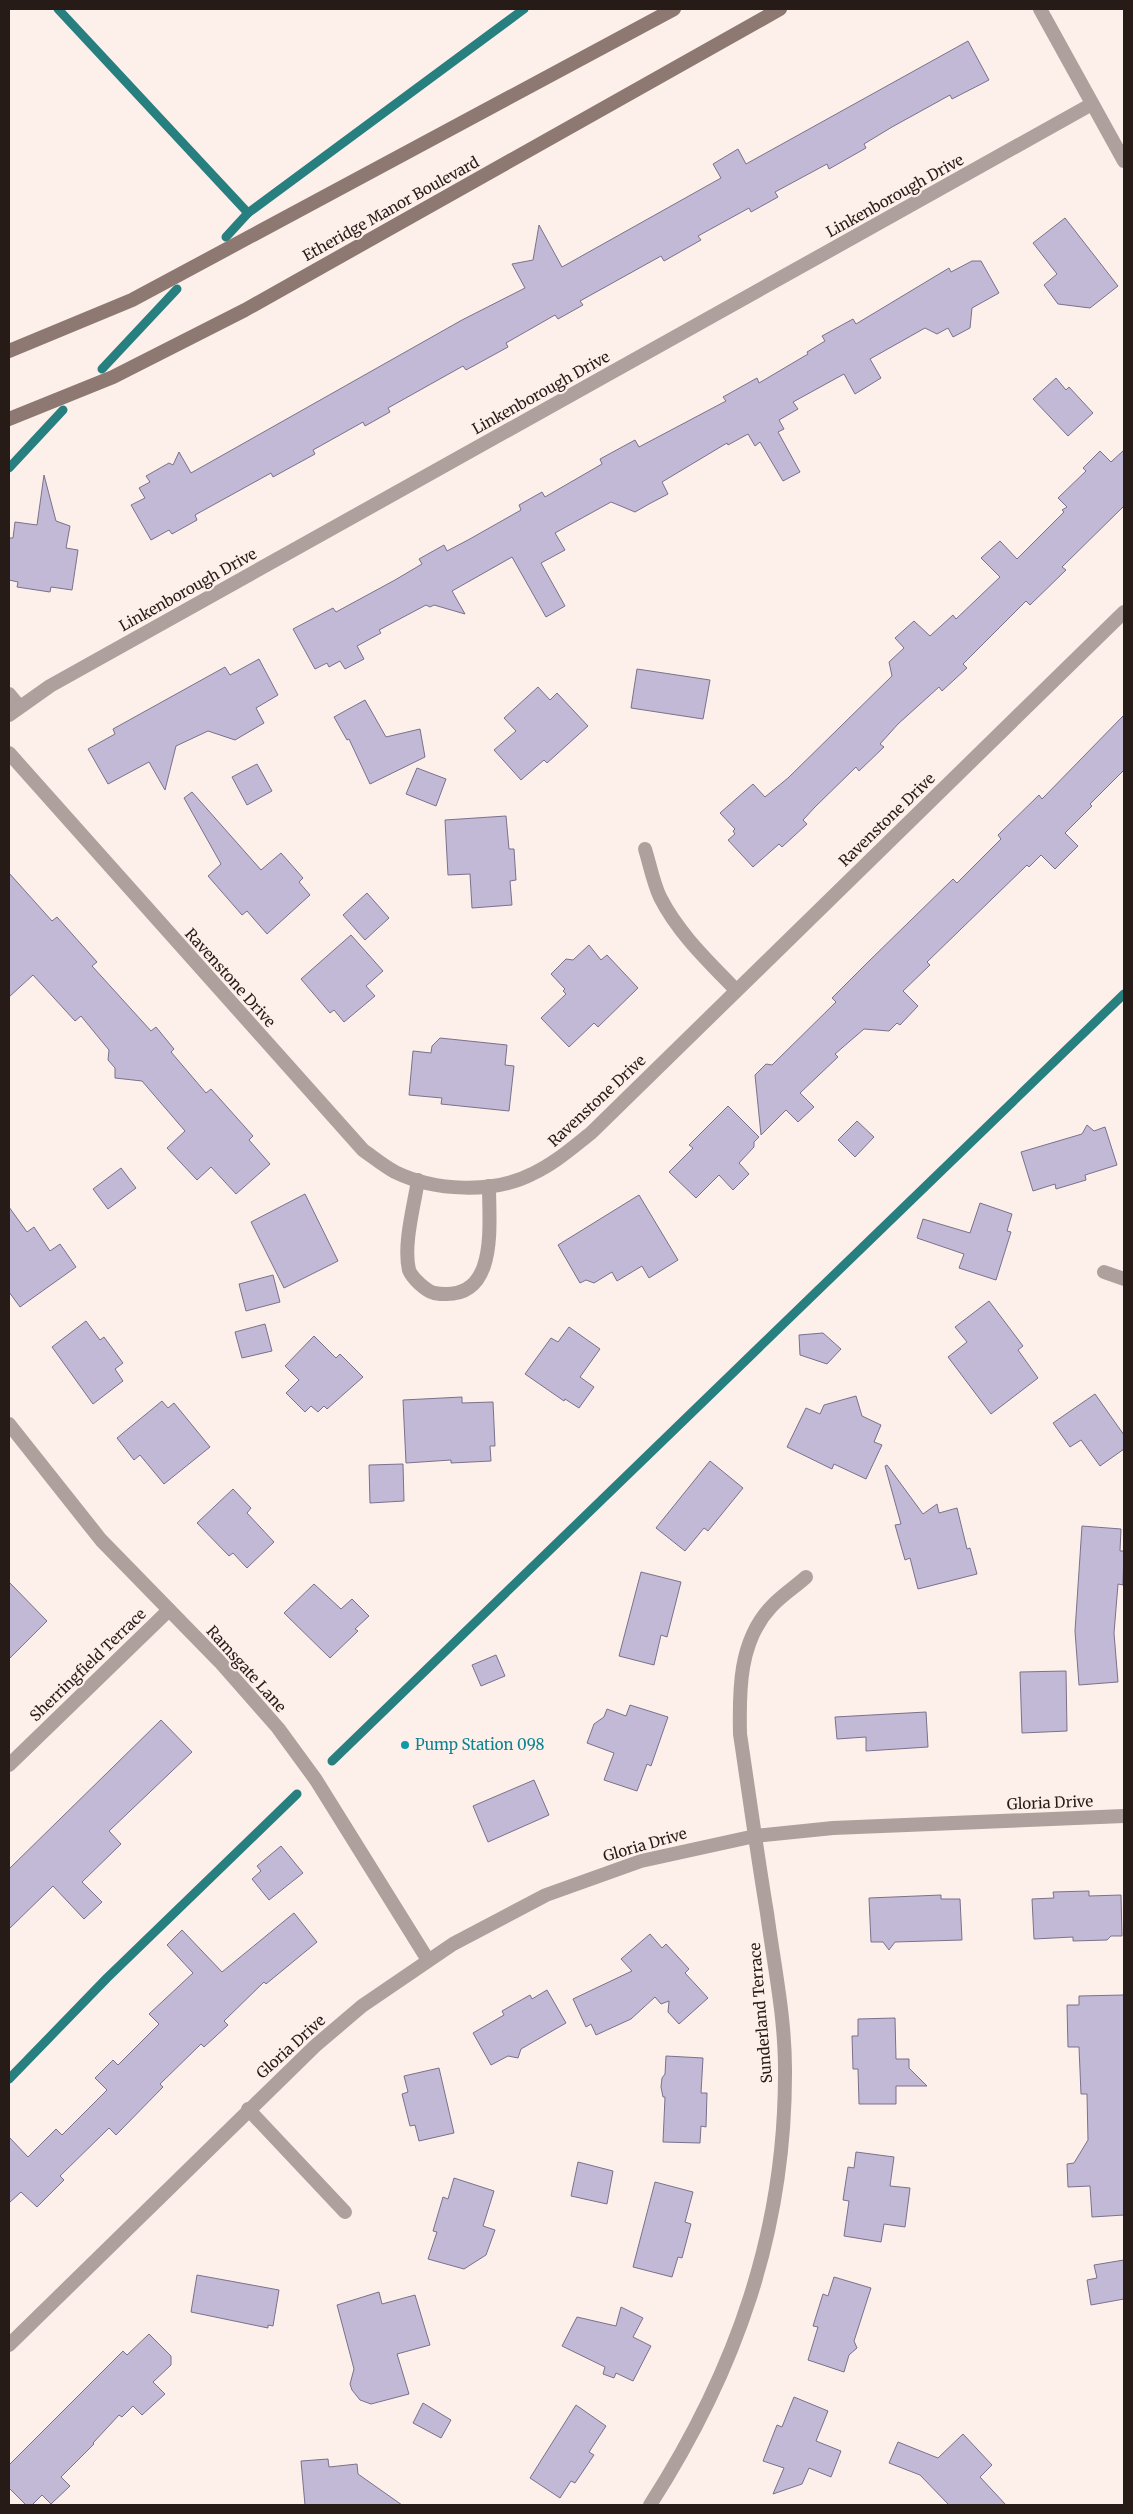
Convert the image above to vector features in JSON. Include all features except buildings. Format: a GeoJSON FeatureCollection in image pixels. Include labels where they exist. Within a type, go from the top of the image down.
{"type":"FeatureCollection","features":[{"type":"Feature","properties":{"kind":"main road"},"geometry":{"type":"LineString","coordinates":[[9,351],[132,300],[674,9]]}},
{"type":"Feature","properties":{"kind":"main road","name":"Etheridge Manor Boulevard"},"geometry":{"type":"LineString","coordinates":[[9,419],[113,377],[245,310],[780,9]]}},
{"type":"Feature","properties":{"kind":"street"},"geometry":{"type":"LineString","coordinates":[[1040,9],[1124,161]]}},
{"type":"Feature","properties":{"kind":"street","name":"Linkenborough Drive"},"geometry":{"type":"LineString","coordinates":[[14,710],[50,686],[1092,104]]}},
{"type":"Feature","properties":{"kind":"street","name":"Ravenstone Drive"},"geometry":{"type":"LineString","coordinates":[[9,753],[363,1150],[395,1172],[418,1180],[450,1188],[489,1186],[530,1175],[558,1160],[591,1133],[1124,612]]}},
{"type":"Feature","properties":{"kind":"street"},"geometry":{"type":"LineString","coordinates":[[9,694],[14,710]]}},
{"type":"Feature","properties":{"kind":"street"},"geometry":{"type":"LineString","coordinates":[[645,849],[660,896],[670,914],[699,951],[736,990]]}},
{"type":"Feature","properties":{"kind":"street"},"geometry":{"type":"LineString","coordinates":[[418,1180],[408,1249],[410,1272],[428,1292],[450,1296],[471,1286],[484,1272],[489,1249],[489,1186]]}},
{"type":"Feature","properties":{"kind":"street"},"geometry":{"type":"LineString","coordinates":[[1104,1272],[1124,1279]]}},
{"type":"Feature","properties":{"kind":"street","name":"Ramsgate Lane"},"geometry":{"type":"LineString","coordinates":[[9,1424],[101,1540],[220,1662],[278,1728],[316,1780],[428,1960]]}},
{"type":"Feature","properties":{"kind":"street","name":"Sunderland Terrace"},"geometry":{"type":"LineString","coordinates":[[650,2505],[695,2431],[736,2339],[753,2293],[773,2204],[784,2113],[785,2067],[777,1970],[740,1734],[741,1672],[754,1631],[770,1608],[806,1577]]}},
{"type":"Feature","properties":{"kind":"street","name":"Sherringfield Terrace"},"geometry":{"type":"LineString","coordinates":[[9,1765],[168,1610]]}},
{"type":"Feature","properties":{"kind":"street","name":"Gloria Drive"},"geometry":{"type":"LineString","coordinates":[[9,2344],[248,2109],[315,2046],[362,2006],[453,1944],[546,1895],[641,1861],[755,1836],[833,1828],[1124,1816]]}},
{"type":"Feature","properties":{"kind":"street"},"geometry":{"type":"LineString","coordinates":[[248,2109],[345,2212]]}},
{"type":"Feature","properties":{"kind":"waterway"},"geometry":{"type":"LineString","coordinates":[[58,9],[248,213]]}},
{"type":"Feature","properties":{"kind":"waterway"},"geometry":{"type":"LineString","coordinates":[[226,237],[248,213],[524,9]]}},
{"type":"Feature","properties":{"kind":"waterway"},"geometry":{"type":"LineString","coordinates":[[102,369],[177,289]]}},
{"type":"Feature","properties":{"kind":"waterway"},"geometry":{"type":"LineString","coordinates":[[9,468],[63,410]]}},
{"type":"Feature","properties":{"kind":"waterway"},"geometry":{"type":"LineString","coordinates":[[332,1761],[1124,994]]}},
{"type":"Feature","properties":{"kind":"waterway"},"geometry":{"type":"LineString","coordinates":[[9,2079],[107,1978],[297,1794]]}},
{"type":"Feature","properties":{"kind":"place","name":"Pump Station 098"},"geometry":{"type":"Point","coordinates":[405,1745]}}]}
